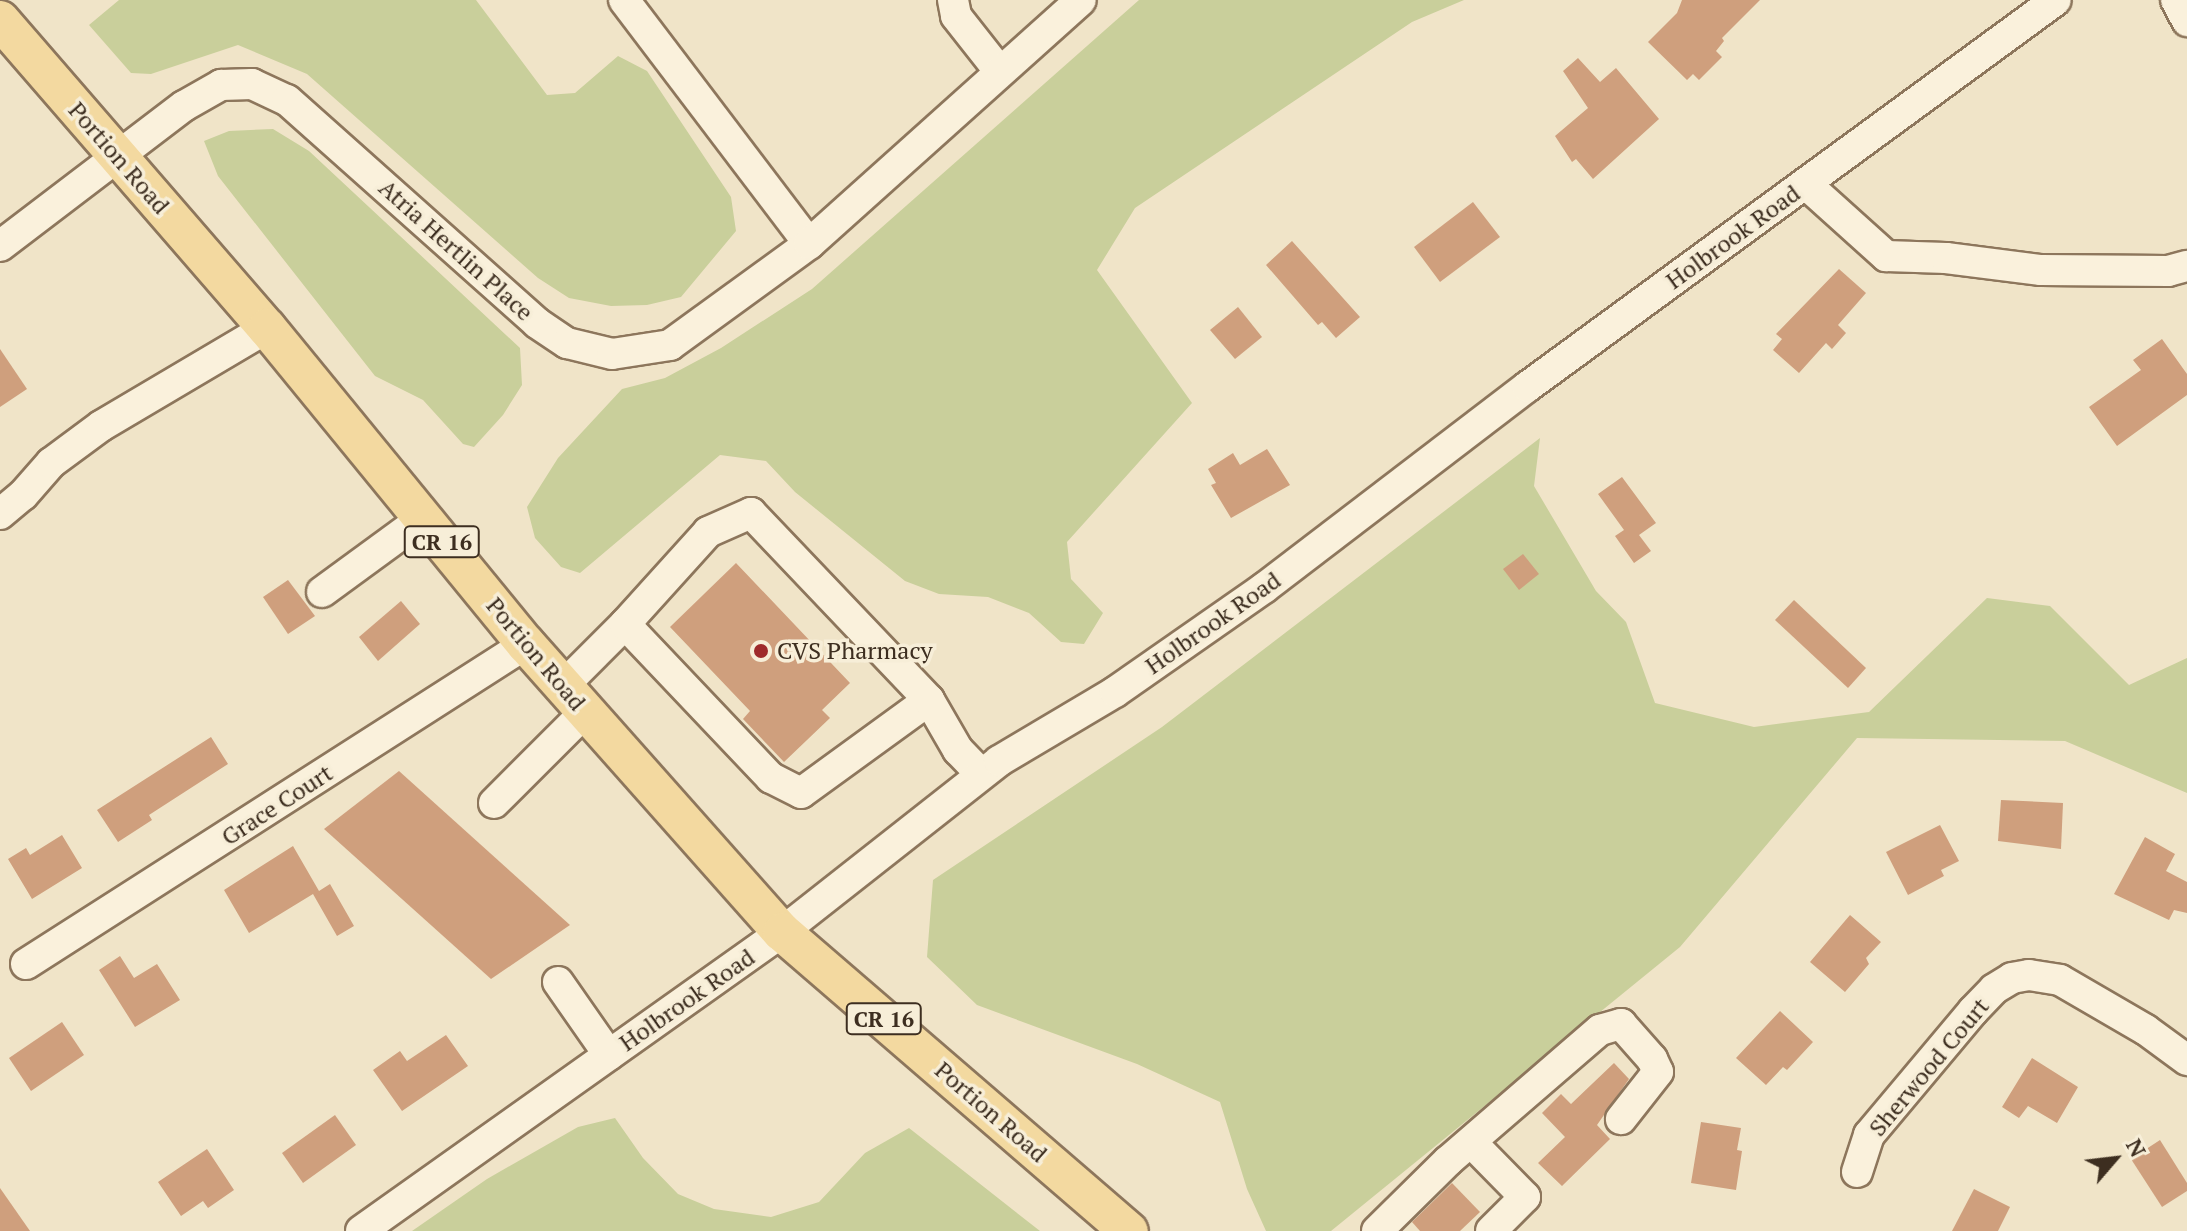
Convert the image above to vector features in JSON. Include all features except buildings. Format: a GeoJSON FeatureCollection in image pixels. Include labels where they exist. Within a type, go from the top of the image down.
{"type":"FeatureCollection","features":[{"type":"Feature","properties":{"kind":"main road","name":"Portion Road"},"geometry":{"type":"LineString","coordinates":[[0,20],[267,328],[526,644],[782,932],[1129,1231]]}},
{"type":"Feature","properties":{"kind":"street"},"geometry":{"type":"LineString","coordinates":[[624,0],[809,244]]}},
{"type":"Feature","properties":{"kind":"street"},"geometry":{"type":"LineString","coordinates":[[953,0],[956,16],[1000,72]]}},
{"type":"Feature","properties":{"kind":"street","name":"Atria Hertlin Place"},"geometry":{"type":"LineString","coordinates":[[0,246],[184,106],[221,85],[252,84],[287,100],[537,323],[567,343],[612,354],[670,345],[809,244],[1081,0]]}},
{"type":"Feature","properties":{"kind":"street","name":"Holbrook Road"},"geometry":{"type":"LineString","coordinates":[[361,1231],[782,932],[981,774],[1115,692],[1264,588],[1527,387],[2056,0]]}},
{"type":"Feature","properties":{"kind":"street"},"geometry":{"type":"LineString","coordinates":[[2176,0],[2187,21]]}},
{"type":"Feature","properties":{"kind":"street"},"geometry":{"type":"LineString","coordinates":[[1806,184],[1886,256],[1946,258],[2041,270],[2168,271],[2187,266]]}},
{"type":"Feature","properties":{"kind":"street"},"geometry":{"type":"LineString","coordinates":[[0,514],[23,495],[51,463],[101,426],[267,328]]}},
{"type":"Feature","properties":{"kind":"street"},"geometry":{"type":"LineString","coordinates":[[494,803],[574,699],[625,624],[708,532],[751,513],[929,700],[958,750],[981,774]]}},
{"type":"Feature","properties":{"kind":"street"},"geometry":{"type":"LineString","coordinates":[[322,592],[423,518]]}},
{"type":"Feature","properties":{"kind":"street"},"geometry":{"type":"LineString","coordinates":[[625,624],[771,778],[801,793],[929,700]]}},
{"type":"Feature","properties":{"kind":"street","name":"Grace Court"},"geometry":{"type":"LineString","coordinates":[[26,964],[526,644]]}},
{"type":"Feature","properties":{"kind":"street","name":"Sherwood Court"},"geometry":{"type":"LineString","coordinates":[[1857,1172],[1869,1135],[1973,1011],[1994,989],[2012,978],[2029,975],[2060,980],[2146,1030],[2187,1060]]}},
{"type":"Feature","properties":{"kind":"street"},"geometry":{"type":"LineString","coordinates":[[558,982],[609,1055]]}},
{"type":"Feature","properties":{"kind":"street"},"geometry":{"type":"LineString","coordinates":[[1377,1231],[1471,1142],[1600,1030],[1621,1024],[1652,1059],[1658,1072],[1621,1119]]}},
{"type":"Feature","properties":{"kind":"street"},"geometry":{"type":"LineString","coordinates":[[1471,1142],[1525,1197],[1491,1231]]}},
{"type":"Feature","properties":{"kind":"green space"},"geometry":{"type":"Polygon","coordinates":[[[119,0],[476,0],[547,95],[575,93],[618,56],[647,71],[731,197],[736,231],[681,297],[647,305],[611,306],[569,298],[538,278],[307,74],[238,45],[151,74],[131,73],[89,25],[119,0]]]}},
{"type":"Feature","properties":{"kind":"green space"},"geometry":{"type":"Polygon","coordinates":[[[1139,0],[1464,0],[1412,22],[1135,208],[1097,270],[1192,403],[1067,542],[1071,579],[1103,613],[1084,644],[1061,642],[1029,613],[988,597],[939,594],[905,581],[795,492],[766,461],[720,455],[580,573],[561,567],[535,538],[527,507],[558,458],[622,389],[665,378],[721,348],[812,289],[1139,0]]]}},
{"type":"Feature","properties":{"kind":"green space"},"geometry":{"type":"Polygon","coordinates":[[[273,129],[309,151],[520,348],[522,385],[503,415],[474,447],[463,444],[423,400],[375,376],[218,176],[204,141],[229,131],[273,129]]]}},
{"type":"Feature","properties":{"kind":"green space"},"geometry":{"type":"Polygon","coordinates":[[[1540,438],[1534,486],[1596,591],[1626,622],[1655,703],[1754,727],[1869,712],[1987,598],[2050,606],[2129,685],[2187,658],[2187,793],[2065,741],[1857,738],[1680,947],[1331,1231],[1266,1231],[1247,1189],[1220,1102],[1137,1064],[977,1005],[927,957],[933,880],[1162,727],[1540,438]]]}},
{"type":"Feature","properties":{"kind":"green space"},"geometry":{"type":"Polygon","coordinates":[[[615,1118],[643,1158],[678,1194],[714,1209],[771,1217],[819,1202],[865,1153],[909,1128],[1040,1231],[412,1231],[487,1179],[578,1127],[615,1118]]]}},
{"type":"Feature","properties":{"kind":"place","name":"CVS Pharmacy"},"geometry":{"type":"Point","coordinates":[761,651]}}]}
